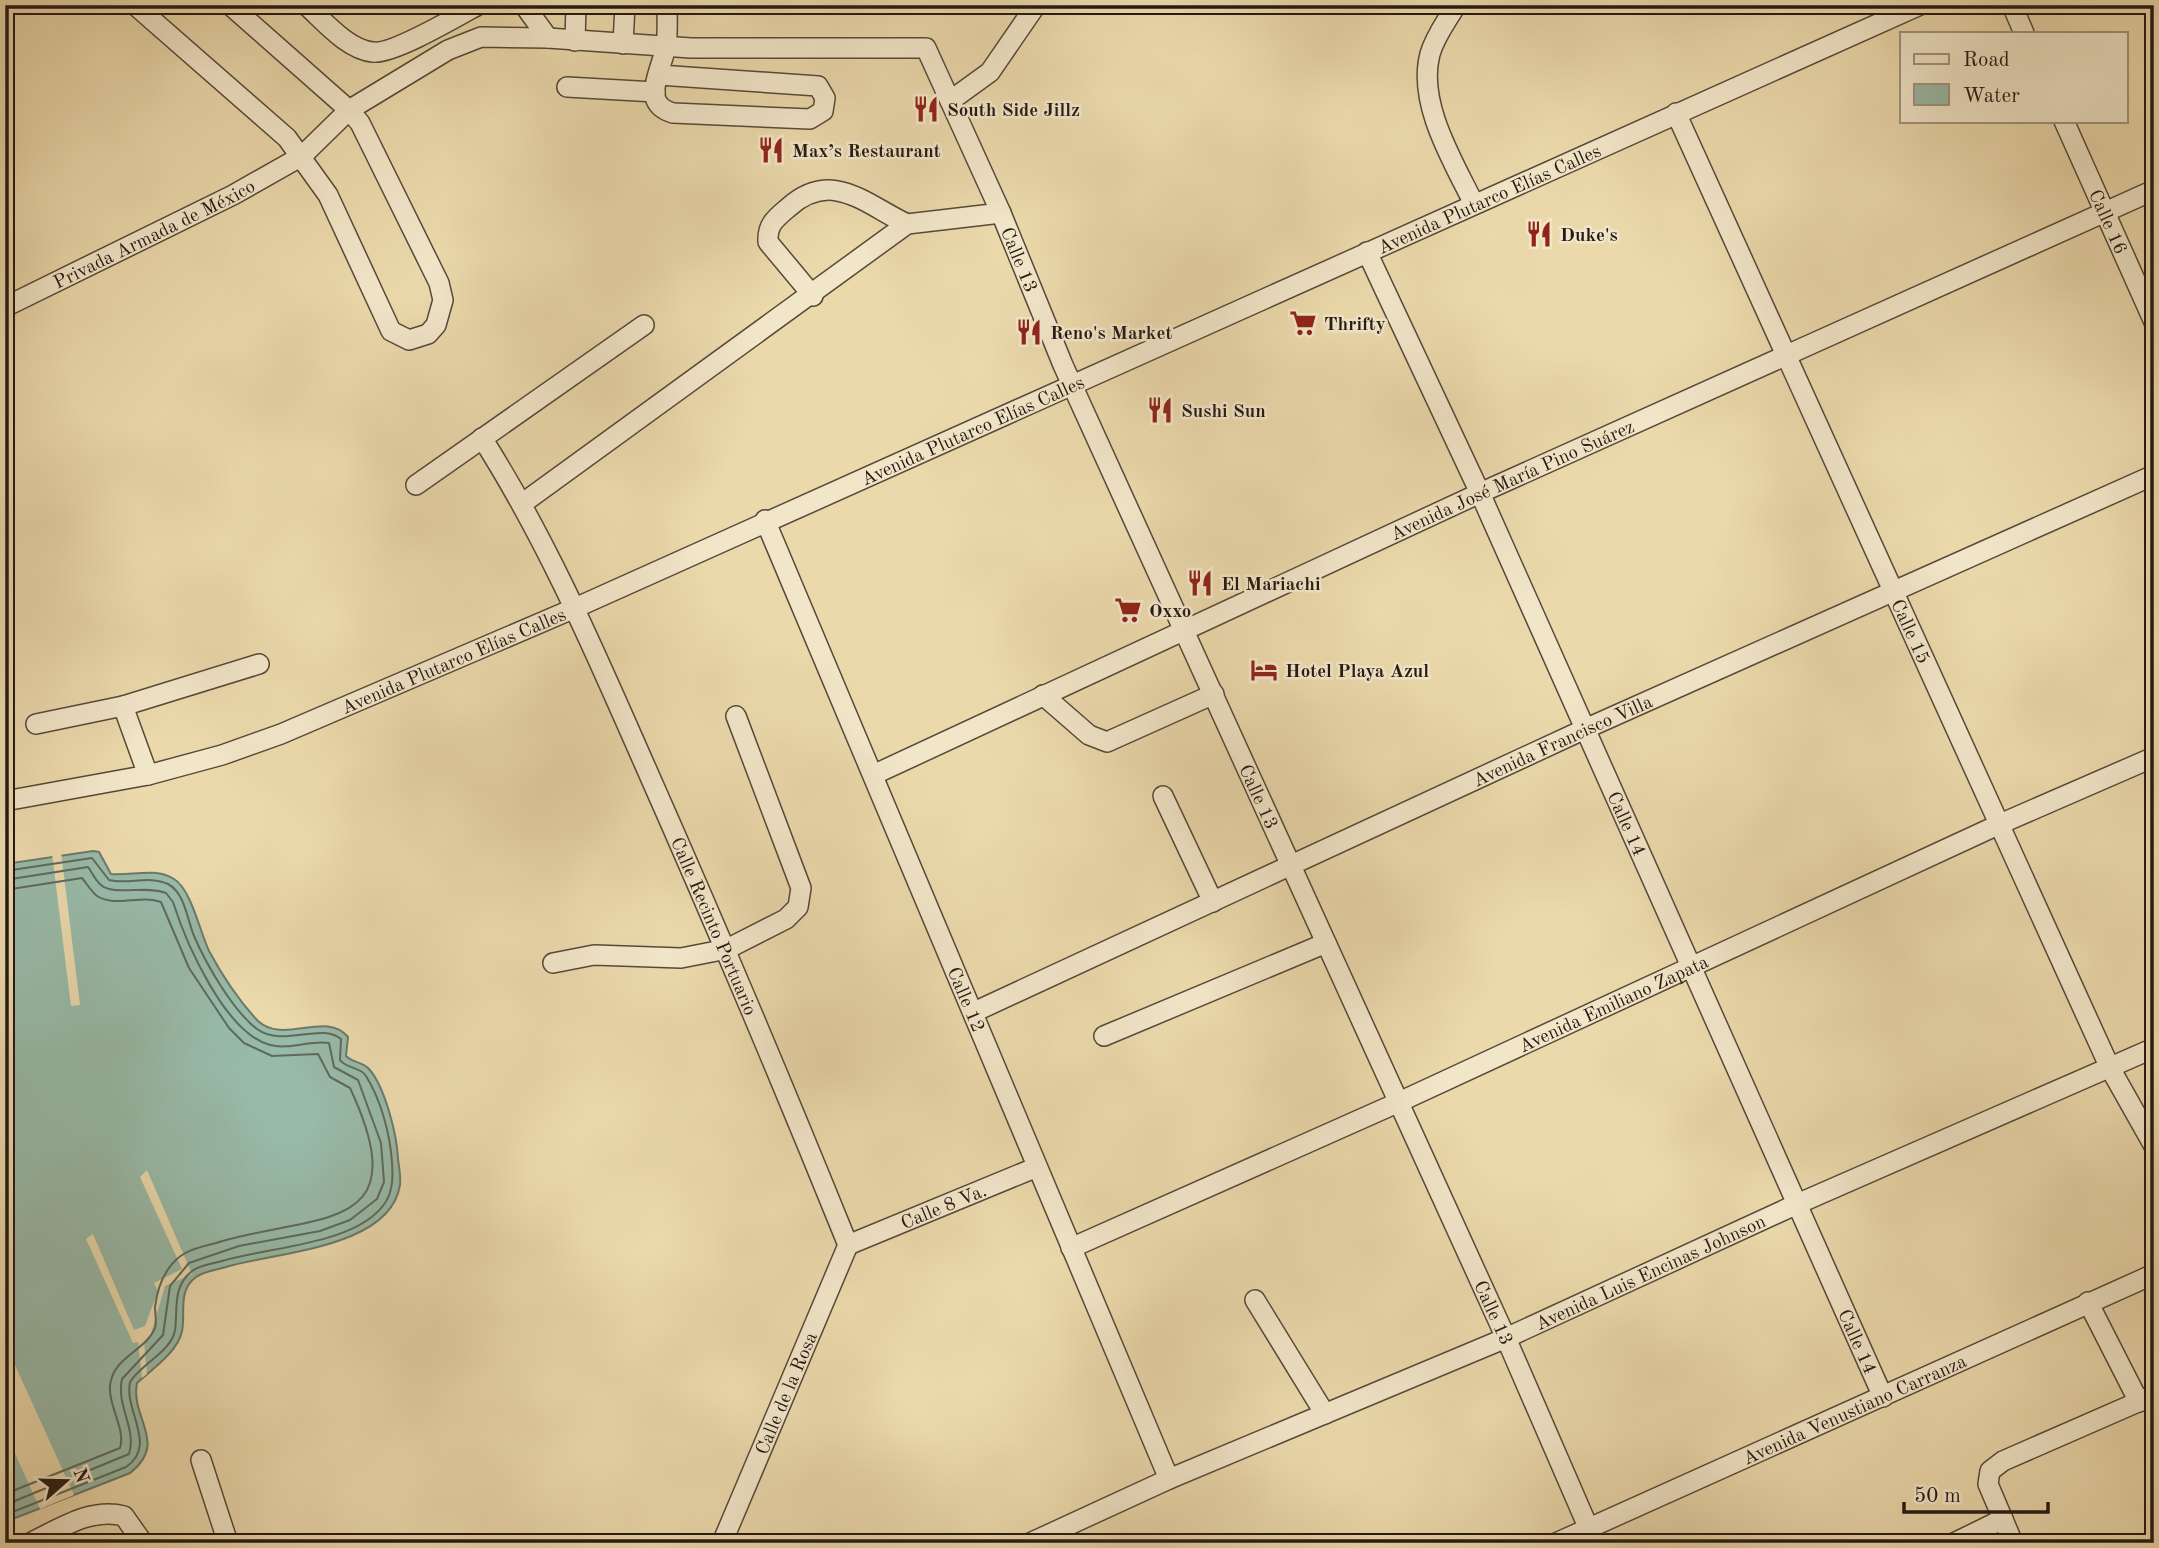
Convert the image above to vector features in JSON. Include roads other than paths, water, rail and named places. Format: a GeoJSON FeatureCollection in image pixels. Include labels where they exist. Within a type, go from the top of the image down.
{"type":"FeatureCollection","features":[{"type":"Feature","properties":{"kind":"street"},"geometry":{"type":"LineString","coordinates":[[135,5],[287,138],[302,156],[328,195],[391,331],[410,340],[428,334],[441,316],[439,283],[369,138],[349,110],[230,5]]}},
{"type":"Feature","properties":{"kind":"street"},"geometry":{"type":"LineString","coordinates":[[306,5],[353,44],[372,52],[394,48],[478,5]]}},
{"type":"Feature","properties":{"kind":"street"},"geometry":{"type":"LineString","coordinates":[[524,5],[548,38]]}},
{"type":"Feature","properties":{"kind":"street"},"geometry":{"type":"LineString","coordinates":[[575,41],[576,5]]}},
{"type":"Feature","properties":{"kind":"street"},"geometry":{"type":"LineString","coordinates":[[623,44],[625,5]]}},
{"type":"Feature","properties":{"kind":"street"},"geometry":{"type":"LineString","coordinates":[[567,87],[657,83],[818,86],[825,98],[823,111],[810,119],[673,113],[660,105],[657,83],[666,46],[667,5]]}},
{"type":"Feature","properties":{"kind":"street"},"geometry":{"type":"LineString","coordinates":[[950,101],[990,72],[1035,5]]}},
{"type":"Feature","properties":{"kind":"street"},"geometry":{"type":"LineString","coordinates":[[1456,5],[1431,52],[1428,88],[1451,156],[1474,204]]}},
{"type":"Feature","properties":{"kind":"street","name":"Avenida Plutarco Elías Calles"},"geometry":{"type":"LineString","coordinates":[[5,801],[148,775],[222,755],[281,734],[575,608],[765,520],[1920,5]]}},
{"type":"Feature","properties":{"kind":"street"},"geometry":{"type":"LineString","coordinates":[[2012,5],[2024,32]]}},
{"type":"Feature","properties":{"kind":"street","name":"Privada Armada de México"},"geometry":{"type":"LineString","coordinates":[[5,307],[233,195],[302,156],[349,110],[458,45],[481,37],[548,38],[666,46],[926,48]]}},
{"type":"Feature","properties":{"kind":"street","name":"Calle 13"},"geometry":{"type":"LineString","coordinates":[[926,48],[1000,213],[1072,384],[1506,1338],[1592,1536]]}},
{"type":"Feature","properties":{"kind":"street","name":"Calle 15"},"geometry":{"type":"LineString","coordinates":[[1676,113],[2110,1068],[2154,1146]]}},
{"type":"Feature","properties":{"kind":"street","name":"Calle 16"},"geometry":{"type":"LineString","coordinates":[[2064,122],[2154,322]]}},
{"type":"Feature","properties":{"kind":"street"},"geometry":{"type":"LineString","coordinates":[[813,296],[768,242],[769,226],[773,220],[798,199],[821,189],[839,190],[907,224]]}},
{"type":"Feature","properties":{"kind":"street","name":"Avenida José María Pino Suárez"},"geometry":{"type":"LineString","coordinates":[[873,775],[1480,493],[2154,190]]}},
{"type":"Feature","properties":{"kind":"street"},"geometry":{"type":"LineString","coordinates":[[523,503],[813,296],[907,224],[1000,213]]}},
{"type":"Feature","properties":{"kind":"street","name":"Calle 14"},"geometry":{"type":"LineString","coordinates":[[1367,252],[1480,493],[1795,1205],[1883,1397]]}},
{"type":"Feature","properties":{"kind":"street"},"geometry":{"type":"LineString","coordinates":[[416,485],[644,325]]}},
{"type":"Feature","properties":{"kind":"street","name":"Calle Recinto Portuario"},"geometry":{"type":"LineString","coordinates":[[482,438],[523,503],[575,608],[727,949],[848,1245]]}},
{"type":"Feature","properties":{"kind":"street","name":"Avenida Francisco Villa"},"geometry":{"type":"LineString","coordinates":[[974,1012],[1585,729],[2154,475]]}},
{"type":"Feature","properties":{"kind":"street","name":"Calle 12"},"geometry":{"type":"LineString","coordinates":[[765,520],[1170,1479]]}},
{"type":"Feature","properties":{"kind":"street"},"geometry":{"type":"LineString","coordinates":[[36,724],[123,706],[260,664]]}},
{"type":"Feature","properties":{"kind":"street"},"geometry":{"type":"LineString","coordinates":[[1043,695],[1089,735],[1107,742],[1214,694]]}},
{"type":"Feature","properties":{"kind":"street"},"geometry":{"type":"LineString","coordinates":[[123,706],[148,775]]}},
{"type":"Feature","properties":{"kind":"street"},"geometry":{"type":"LineString","coordinates":[[552,963],[594,955],[681,958],[727,949],[786,919],[798,908],[801,888],[736,716]]}},
{"type":"Feature","properties":{"kind":"street","name":"Avenida Emiliano Zapata"},"geometry":{"type":"LineString","coordinates":[[1071,1248],[1397,1103],[2000,824],[2154,757]]}},
{"type":"Feature","properties":{"kind":"street"},"geometry":{"type":"LineString","coordinates":[[1163,796],[1213,902]]}},
{"type":"Feature","properties":{"kind":"street"},"geometry":{"type":"LineString","coordinates":[[1104,1036],[1326,943]]}},
{"type":"Feature","properties":{"kind":"street","name":"Avenida Luis Encinas Johnson"},"geometry":{"type":"LineString","coordinates":[[1030,1543],[1170,1479],[1506,1338],[1795,1205],[2154,1048]]}},
{"type":"Feature","properties":{"kind":"street","name":"Calle 8 Va."},"geometry":{"type":"LineString","coordinates":[[848,1245],[1037,1167]]}},
{"type":"Feature","properties":{"kind":"street","name":"Calle de la Rosa"},"geometry":{"type":"LineString","coordinates":[[722,1543],[848,1245]]}},
{"type":"Feature","properties":{"kind":"street","name":"Avenida Venustiano Carranza"},"geometry":{"type":"LineString","coordinates":[[1556,1543],[1592,1536],[1883,1397],[2154,1274]]}},
{"type":"Feature","properties":{"kind":"street"},"geometry":{"type":"LineString","coordinates":[[1255,1300],[1325,1414]]}},
{"type":"Feature","properties":{"kind":"street"},"geometry":{"type":"LineString","coordinates":[[2014,1543],[1988,1478],[1990,1471],[2003,1461],[2146,1398],[2088,1303]]}},
{"type":"Feature","properties":{"kind":"street"},"geometry":{"type":"LineString","coordinates":[[201,1460],[228,1543]]}},
{"type":"Feature","properties":{"kind":"street"},"geometry":{"type":"LineString","coordinates":[[30,1543],[86,1517],[113,1513],[130,1521],[143,1543]]}},
{"type":"Feature","properties":{"kind":"street"},"geometry":{"type":"LineString","coordinates":[[1954,1543],[2003,1520]]}},
{"type":"Feature","properties":{"kind":"water"},"geometry":{"type":"Polygon","coordinates":[[[99,852],[111,874],[159,873],[180,884],[190,901],[214,960],[258,1021],[280,1030],[328,1026],[348,1037],[346,1056],[369,1069],[385,1099],[395,1137],[400,1185],[392,1206],[375,1223],[353,1235],[196,1277],[184,1295],[183,1324],[179,1339],[163,1360],[137,1383],[138,1408],[148,1440],[147,1451],[141,1462],[130,1473],[5,1522],[5,864],[99,852]]]}},
{"type":"Feature","properties":{"kind":"place","name":"South Side Jillz"},"geometry":{"type":"Point","coordinates":[926,109]}},
{"type":"Feature","properties":{"kind":"place","name":"Max’s Restaurant"},"geometry":{"type":"Point","coordinates":[771,150]}},
{"type":"Feature","properties":{"kind":"place","name":"Duke's"},"geometry":{"type":"Point","coordinates":[1539,234]}},
{"type":"Feature","properties":{"kind":"place","name":"Thrifty"},"geometry":{"type":"Point","coordinates":[1303,323]}},
{"type":"Feature","properties":{"kind":"place","name":"Reno's Market"},"geometry":{"type":"Point","coordinates":[1029,332]}},
{"type":"Feature","properties":{"kind":"place","name":"Sushi Sun"},"geometry":{"type":"Point","coordinates":[1160,410]}},
{"type":"Feature","properties":{"kind":"place","name":"El Mariachi"},"geometry":{"type":"Point","coordinates":[1200,583]}},
{"type":"Feature","properties":{"kind":"place","name":"Oxxo"},"geometry":{"type":"Point","coordinates":[1128,610]}},
{"type":"Feature","properties":{"kind":"place","name":"Hotel Playa Azul"},"geometry":{"type":"Point","coordinates":[1264,670]}}]}
